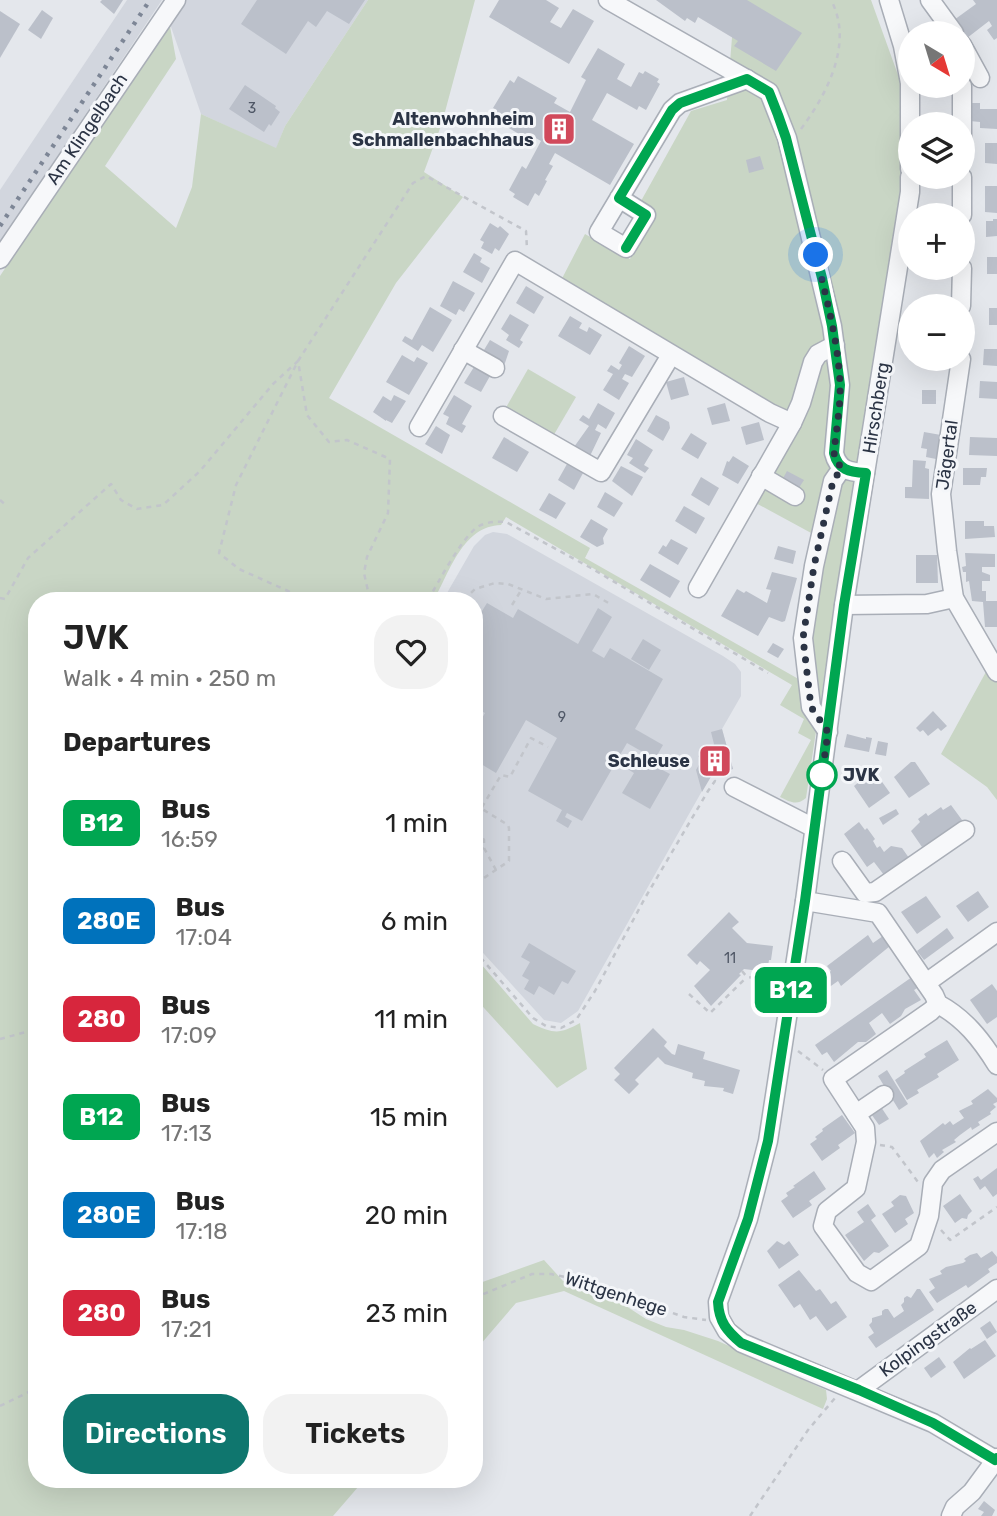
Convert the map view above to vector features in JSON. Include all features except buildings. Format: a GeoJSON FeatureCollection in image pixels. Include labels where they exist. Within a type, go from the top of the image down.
{"type":"FeatureCollection","features":[{"type":"Feature","properties":{"kind":"street","name":"Am Klingelbach"},"geometry":{"type":"LineString","coordinates":[[0,259],[176,0]]}},
{"type":"Feature","properties":{"kind":"street","name":"Hirschberg"},"geometry":{"type":"LineString","coordinates":[[608,0],[769,92],[786,138],[822,278],[835,345],[840,385],[834,453],[836,461],[848,471],[866,473]]}},
{"type":"Feature","properties":{"kind":"street"},"geometry":{"type":"LineString","coordinates":[[889,0],[898,30]]}},
{"type":"Feature","properties":{"kind":"street"},"geometry":{"type":"LineString","coordinates":[[930,0],[945,21]]}},
{"type":"Feature","properties":{"kind":"street"},"geometry":{"type":"LineString","coordinates":[[619,198],[672,110],[680,103],[747,79]]}},
{"type":"Feature","properties":{"kind":"street","name":"Hirschberg"},"geometry":{"type":"LineString","coordinates":[[719,1317],[718,1302],[748,1219],[768,1141],[805,901],[844,605],[910,189]]}},
{"type":"Feature","properties":{"kind":"street"},"geometry":{"type":"LineString","coordinates":[[419,427],[515,261],[770,413],[792,423]]}},
{"type":"Feature","properties":{"kind":"street"},"geometry":{"type":"LineString","coordinates":[[698,588],[792,423],[802,403],[813,362],[818,354],[835,345]]}},
{"type":"Feature","properties":{"kind":"street"},"geometry":{"type":"LineString","coordinates":[[463,350],[495,368]]}},
{"type":"Feature","properties":{"kind":"street"},"geometry":{"type":"LineString","coordinates":[[503,416],[600,472],[671,355]]}},
{"type":"Feature","properties":{"kind":"street","name":"Jägertal"},"geometry":{"type":"LineString","coordinates":[[954,598],[941,494],[959,371]]}},
{"type":"Feature","properties":{"kind":"street"},"geometry":{"type":"LineString","coordinates":[[828,732],[811,707],[803,638],[814,566],[833,481],[842,468]]}},
{"type":"Feature","properties":{"kind":"street"},"geometry":{"type":"LineString","coordinates":[[761,476],[796,496]]}},
{"type":"Feature","properties":{"kind":"street"},"geometry":{"type":"LineString","coordinates":[[844,605],[927,604],[954,598],[997,671]]}},
{"type":"Feature","properties":{"kind":"street"},"geometry":{"type":"LineString","coordinates":[[734,787],[814,828]]}},
{"type":"Feature","properties":{"kind":"street"},"geometry":{"type":"LineString","coordinates":[[842,861],[865,893],[874,892],[965,830]]}},
{"type":"Feature","properties":{"kind":"street"},"geometry":{"type":"LineString","coordinates":[[843,909],[862,889]]}},
{"type":"Feature","properties":{"kind":"street"},"geometry":{"type":"LineString","coordinates":[[805,901],[878,913],[938,1004],[957,1014],[985,1045],[997,1065]]}},
{"type":"Feature","properties":{"kind":"street"},"geometry":{"type":"LineString","coordinates":[[926,983],[997,932]]}},
{"type":"Feature","properties":{"kind":"street"},"geometry":{"type":"LineString","coordinates":[[938,1004],[833,1079],[865,1128],[866,1143],[856,1188],[827,1211],[824,1226],[857,1273],[871,1280],[919,1246],[929,1216],[933,1183],[942,1170],[997,1132]]}},
{"type":"Feature","properties":{"kind":"street"},"geometry":{"type":"LineString","coordinates":[[856,1114],[884,1095]]}},
{"type":"Feature","properties":{"kind":"street","name":"Kolpingstraße"},"geometry":{"type":"LineString","coordinates":[[852,1387],[997,1289]]}},
{"type":"Feature","properties":{"kind":"street"},"geometry":{"type":"LineString","coordinates":[[719,1317],[727,1331],[741,1343],[933,1423],[996,1460],[972,1492],[955,1507],[951,1516]]}},
{"type":"Feature","properties":{"kind":"path"},"geometry":{"type":"LineString","coordinates":[[786,138],[797,134],[829,84],[839,50],[838,22],[831,0]]}},
{"type":"Feature","properties":{"kind":"path"},"geometry":{"type":"LineString","coordinates":[[290,592],[239,569],[219,553],[236,485],[298,361],[413,183],[426,176],[526,231],[528,270]]}},
{"type":"Feature","properties":{"kind":"path"},"geometry":{"type":"LineString","coordinates":[[0,598],[5,599],[28,558],[111,484],[121,500],[137,509],[163,505],[200,471],[273,384],[298,361]]}},
{"type":"Feature","properties":{"kind":"path"},"geometry":{"type":"LineString","coordinates":[[298,361],[307,415],[329,442],[347,440],[390,459],[388,513],[368,557],[364,573],[368,592]]}},
{"type":"Feature","properties":{"kind":"path"},"geometry":{"type":"LineString","coordinates":[[0,499],[7,506]]}},
{"type":"Feature","properties":{"kind":"path"},"geometry":{"type":"LineString","coordinates":[[433,592],[467,537],[477,527],[487,523],[506,522],[591,568],[768,673]]}},
{"type":"Feature","properties":{"kind":"path"},"geometry":{"type":"LineString","coordinates":[[472,592],[495,583],[522,589],[551,600],[593,594],[612,605]]}},
{"type":"Feature","properties":{"kind":"path"},"geometry":{"type":"LineString","coordinates":[[512,605],[522,589]]}},
{"type":"Feature","properties":{"kind":"path"},"geometry":{"type":"LineString","coordinates":[[483,807],[501,775],[510,777],[531,738],[548,747]]}},
{"type":"Feature","properties":{"kind":"path"},"geometry":{"type":"LineString","coordinates":[[483,960],[533,1018],[546,1026],[561,1028],[576,1020],[715,781],[734,787]]}},
{"type":"Feature","properties":{"kind":"path"},"geometry":{"type":"LineString","coordinates":[[483,810],[509,828],[509,861],[483,879]]}},
{"type":"Feature","properties":{"kind":"path"},"geometry":{"type":"LineString","coordinates":[[483,840],[484,848],[496,870]]}},
{"type":"Feature","properties":{"kind":"path"},"geometry":{"type":"LineString","coordinates":[[742,971],[747,977],[792,982]]}},
{"type":"Feature","properties":{"kind":"path"},"geometry":{"type":"LineString","coordinates":[[690,994],[710,1013],[747,977]]}},
{"type":"Feature","properties":{"kind":"path"},"geometry":{"type":"LineString","coordinates":[[0,1039],[28,1031]]}},
{"type":"Feature","properties":{"kind":"path"},"geometry":{"type":"LineString","coordinates":[[783,1041],[833,1079]]}},
{"type":"Feature","properties":{"kind":"path"},"geometry":{"type":"LineString","coordinates":[[866,1143],[892,1147],[917,1182],[933,1183]]}},
{"type":"Feature","properties":{"kind":"path"},"geometry":{"type":"LineString","coordinates":[[929,1216],[950,1240],[997,1207]]}},
{"type":"Feature","properties":{"kind":"path","name":"Wittgenhege"},"geometry":{"type":"LineString","coordinates":[[483,1294],[532,1274],[551,1274],[579,1280],[684,1317],[702,1321],[719,1317]]}},
{"type":"Feature","properties":{"kind":"path"},"geometry":{"type":"LineString","coordinates":[[750,1516],[808,1430],[852,1387]]}},
{"type":"Feature","properties":{"kind":"path"},"geometry":{"type":"LineString","coordinates":[[0,1406],[28,1392]]}},
{"type":"Feature","properties":{"kind":"shaded area"},"geometry":{"type":"Polygon","coordinates":[[[127,0],[162,0],[0,242],[0,190],[127,0]]]}},
{"type":"Feature","properties":{"kind":"shaded area"},"geometry":{"type":"Polygon","coordinates":[[[184,0],[368,0],[285,126],[276,149],[201,114],[169,21],[184,0]]]}},
{"type":"Feature","properties":{"kind":"shaded area"},"geometry":{"type":"Polygon","coordinates":[[[493,532],[507,534],[723,656],[741,672],[741,696],[722,729],[733,769],[722,772],[720,776],[717,773],[711,775],[578,1011],[561,1023],[544,1020],[483,953],[483,592],[448,592],[474,546],[485,535],[493,532]]]}},
{"type":"Feature","properties":{"kind":"green space"},"geometry":{"type":"Polygon","coordinates":[[[368,0],[475,0],[442,123],[424,172],[463,197],[396,283],[329,398],[590,548],[585,558],[802,681],[813,534],[743,496],[782,426],[554,294],[585,234],[630,259],[655,212],[641,201],[691,111],[727,100],[735,0],[871,0],[898,75],[898,98],[902,98],[902,112],[898,112],[900,192],[806,798],[796,803],[780,797],[811,740],[798,733],[804,719],[780,705],[792,685],[506,517],[501,525],[488,527],[467,542],[438,592],[28,592],[28,1488],[357,1488],[333,1516],[0,1516],[0,276],[169,21],[176,59],[105,166],[176,228],[192,187],[201,114],[276,148],[285,126],[368,0]]]}},
{"type":"Feature","properties":{"kind":"green space"},"geometry":{"type":"Polygon","coordinates":[[[528,369],[576,397],[552,438],[504,411],[528,369]]]}},
{"type":"Feature","properties":{"kind":"green space"},"geometry":{"type":"Polygon","coordinates":[[[987,670],[997,681],[997,800],[987,787],[941,754],[987,670]]]}},
{"type":"Feature","properties":{"kind":"green space"},"geometry":{"type":"Polygon","coordinates":[[[483,966],[533,1024],[546,1030],[557,1031],[580,1023],[587,1069],[557,1088],[483,1007],[483,966]]]}},
{"type":"Feature","properties":{"kind":"green space"},"geometry":{"type":"Polygon","coordinates":[[[544,1260],[563,1281],[609,1295],[646,1319],[666,1327],[718,1341],[826,1390],[827,1399],[823,1409],[564,1291],[516,1303],[483,1342],[483,1282],[544,1260]]]}},
{"type":"Feature","properties":{"kind":"railway"},"geometry":{"type":"LineString","coordinates":[[0,226],[150,0]]}},
{"type":"Feature","properties":{"kind":"bus line","name":"B12"},"geometry":{"type":"LineString","coordinates":[[626,248],[646,215],[619,198],[672,110],[680,103],[747,79],[769,92],[786,138],[832,326],[840,385],[834,453],[836,461],[848,471],[866,473],[844,605],[805,901],[768,1141],[748,1219],[718,1302],[719,1317],[727,1331],[741,1343],[933,1423],[995,1460],[997,1458]]}},
{"type":"Feature","properties":{"kind":"place","name":"Altenwohnheim Schmallenbachhaus"},"geometry":{"type":"Point","coordinates":[559,129]}},
{"type":"Feature","properties":{"kind":"place","name":"Schleuse"},"geometry":{"type":"Point","coordinates":[715,761]}},
{"type":"Feature","properties":{"kind":"place","name":"JVK"},"geometry":{"type":"Point","coordinates":[822,775]}},
{"type":"Feature","properties":{"kind":"route"},"geometry":{"type":"LineString","coordinates":[[816,255],[838,362],[840,385],[834,453],[842,468],[833,481],[814,566],[803,638],[811,707],[828,732],[822,775]]}}]}
